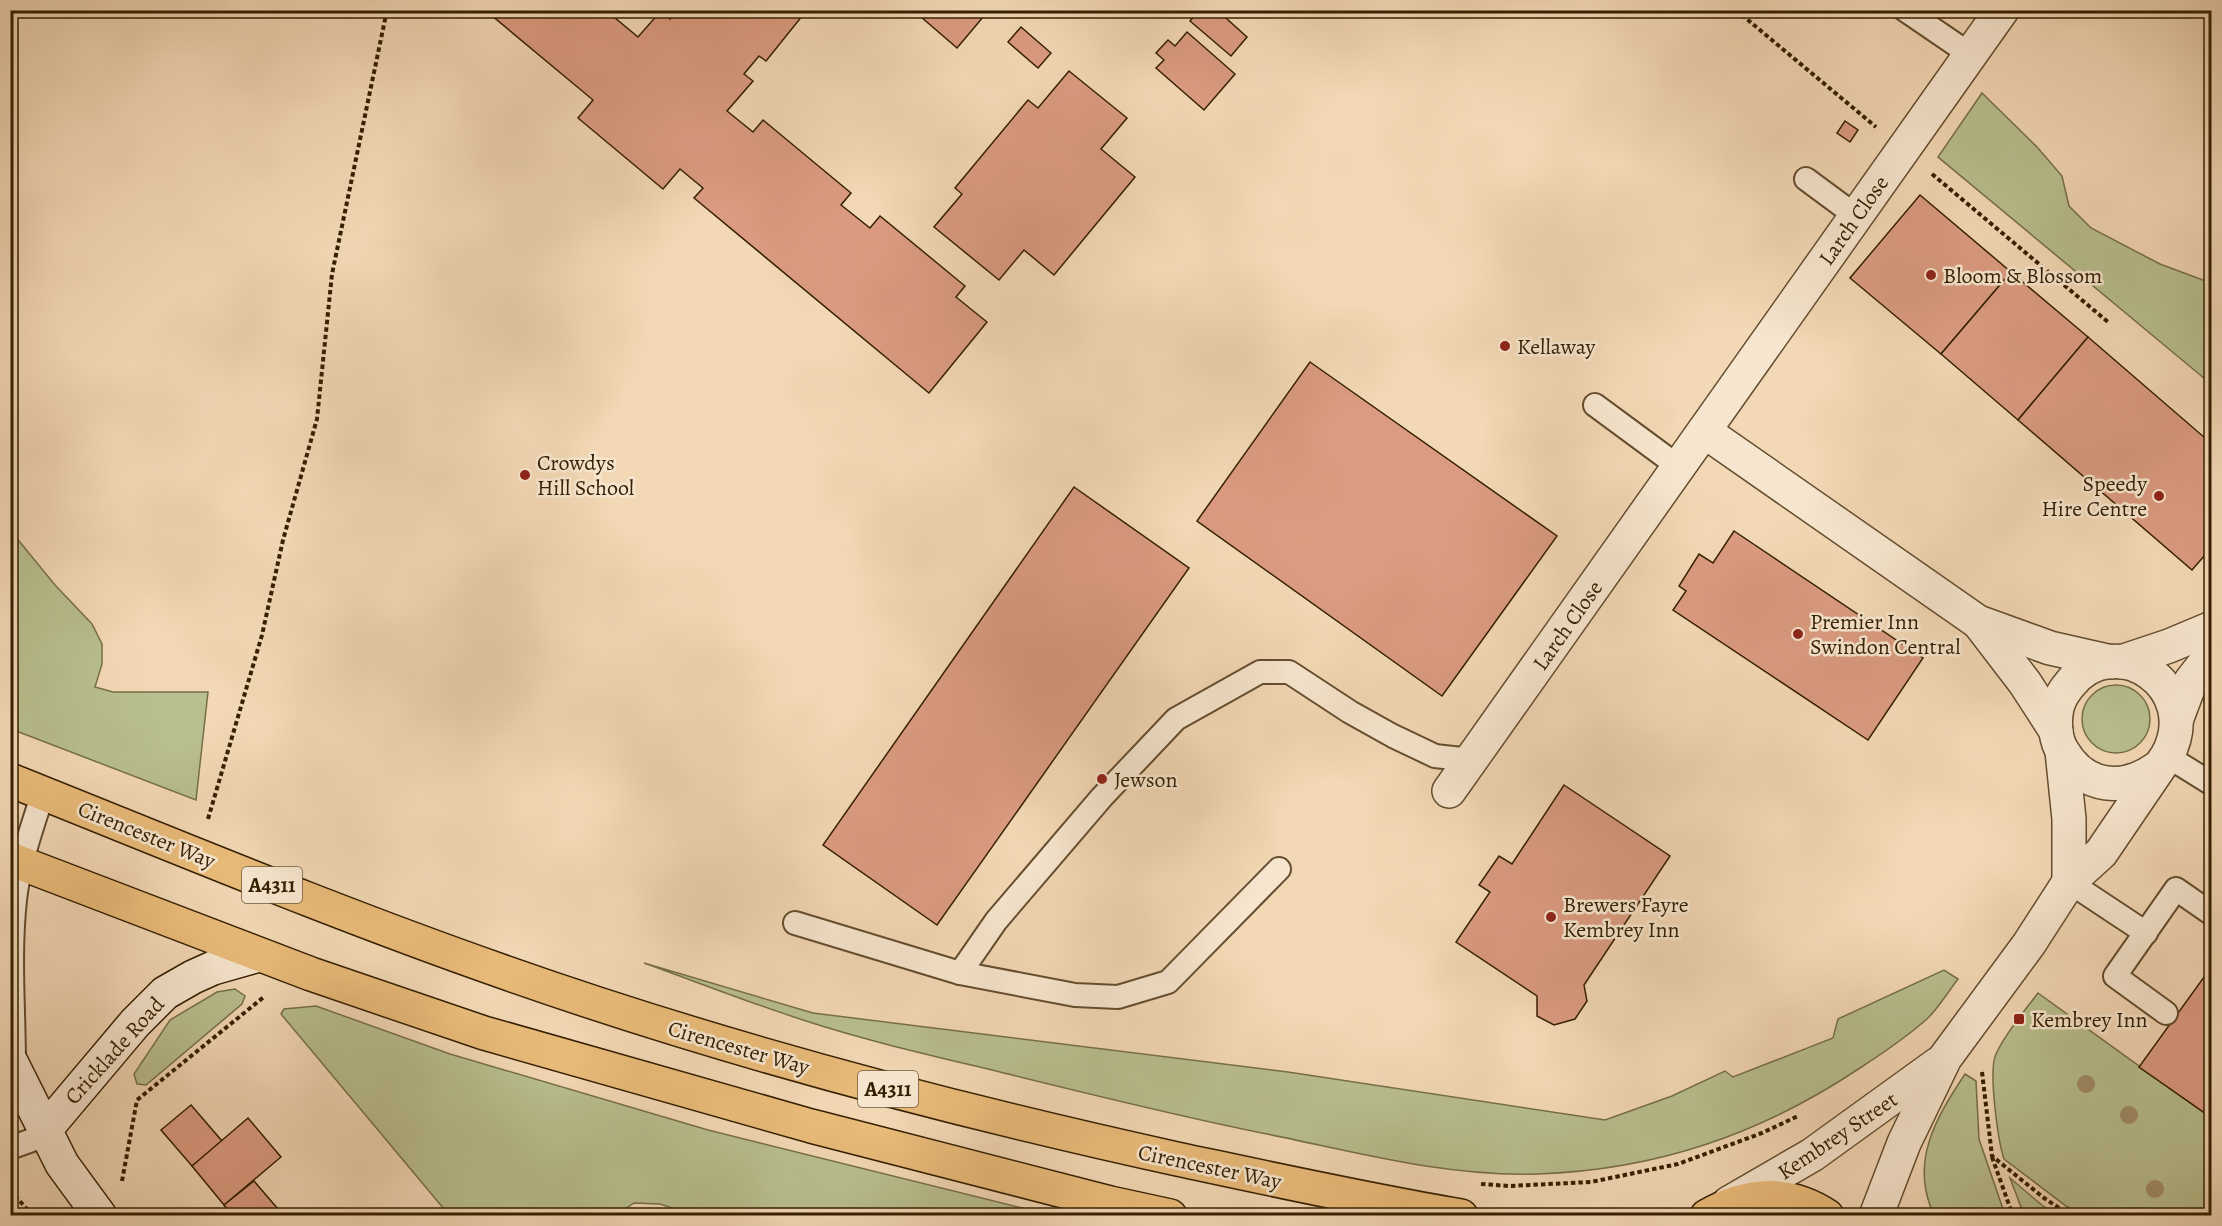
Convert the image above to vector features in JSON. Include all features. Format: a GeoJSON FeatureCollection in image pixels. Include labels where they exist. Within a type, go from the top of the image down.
{"type":"FeatureCollection","features":[{"type":"Feature","properties":{"kind":"main road","name":"A4311"},"geometry":{"type":"LineString","coordinates":[[10,780],[43,793]]}},
{"type":"Feature","properties":{"kind":"main road","name":"Cirencester Way"},"geometry":{"type":"LineString","coordinates":[[43,793],[406,937],[651,1020],[811,1068],[983,1115],[1280,1181],[1424,1210],[1461,1215]]}},
{"type":"Feature","properties":{"kind":"main road","name":"A4311"},"geometry":{"type":"LineString","coordinates":[[16,861],[259,955],[484,1033],[811,1126],[1099,1201],[1170,1215]]}},
{"type":"Feature","properties":{"kind":"main road"},"geometry":{"type":"LineString","coordinates":[[1716,1211],[1753,1197],[1782,1198],[1813,1207],[1827,1215]]}},
{"type":"Feature","properties":{"kind":"street","name":"Larch Close"},"geometry":{"type":"LineString","coordinates":[[1449,790],[2002,10]]}},
{"type":"Feature","properties":{"kind":"street"},"geometry":{"type":"LineString","coordinates":[[1704,431],[1978,622],[2050,648],[2142,668],[2159,680],[2170,694],[2177,718]]}},
{"type":"Feature","properties":{"kind":"street"},"geometry":{"type":"LineString","coordinates":[[1978,622],[2025,683],[2072,765],[2081,773],[2097,781],[2123,784],[2139,780],[2162,762]]}},
{"type":"Feature","properties":{"kind":"street"},"geometry":{"type":"LineString","coordinates":[[2069,882],[2069,819],[2056,711],[2059,702],[2074,679],[2091,668],[2169,646],[2211,628]]}},
{"type":"Feature","properties":{"kind":"street","name":"Kembrey Street"},"geometry":{"type":"LineString","coordinates":[[1876,1215],[1904,1143],[1945,1058],[2029,944],[2069,882],[2101,853],[2162,762],[2174,740],[2177,718],[2191,681],[2211,654]]}},
{"type":"Feature","properties":{"kind":"street","name":"Cricklade Road"},"geometry":{"type":"LineString","coordinates":[[45,1133],[127,1031],[165,993],[213,968],[259,955]]}},
{"type":"Feature","properties":{"kind":"street","name":"Kembrey Street"},"geometry":{"type":"LineString","coordinates":[[1716,1211],[1812,1155],[1945,1058]]}},
{"type":"Feature","properties":{"kind":"street","name":"Cricklade Road"},"geometry":{"type":"LineString","coordinates":[[12,1063],[45,1133],[70,1178],[94,1213]]}},
{"type":"Feature","properties":{"kind":"lane"},"geometry":{"type":"LineString","coordinates":[[1905,10],[1971,55]]}},
{"type":"Feature","properties":{"kind":"lane"},"geometry":{"type":"LineString","coordinates":[[1806,179],[1856,216]]}},
{"type":"Feature","properties":{"kind":"lane"},"geometry":{"type":"LineString","coordinates":[[1596,405],[1679,467]]}},
{"type":"Feature","properties":{"kind":"lane"},"geometry":{"type":"LineString","coordinates":[[960,973],[996,921],[1041,868],[1102,797],[1176,719],[1260,672],[1289,672],[1350,712],[1393,736],[1435,756],[1471,760]]}},
{"type":"Feature","properties":{"kind":"lane"},"geometry":{"type":"LineString","coordinates":[[2162,762],[2211,784]]}},
{"type":"Feature","properties":{"kind":"lane","name":"Cricklade Road"},"geometry":{"type":"LineString","coordinates":[[12,1063],[16,861],[43,793]]}},
{"type":"Feature","properties":{"kind":"lane"},"geometry":{"type":"LineString","coordinates":[[795,923],[960,973],[1076,995],[1118,997],[1168,982],[1279,869]]}},
{"type":"Feature","properties":{"kind":"lane"},"geometry":{"type":"LineString","coordinates":[[2069,882],[2146,933]]}},
{"type":"Feature","properties":{"kind":"lane"},"geometry":{"type":"LineString","coordinates":[[2166,1013],[2115,976],[2176,889],[2211,914]]}},
{"type":"Feature","properties":{"kind":"lane"},"geometry":{"type":"LineString","coordinates":[[10,1148],[45,1133]]}},
{"type":"Feature","properties":{"kind":"path"},"geometry":{"type":"LineString","coordinates":[[206,826],[262,635],[283,540],[317,419],[332,274],[387,10]]}},
{"type":"Feature","properties":{"kind":"path"},"geometry":{"type":"LineString","coordinates":[[1736,10],[2108,322]]}},
{"type":"Feature","properties":{"kind":"path"},"geometry":{"type":"LineString","coordinates":[[94,1213],[121,1186],[137,1100],[273,990]]}},
{"type":"Feature","properties":{"kind":"path"},"geometry":{"type":"LineString","coordinates":[[1983,1064],[1992,1156],[2013,1215]]}},
{"type":"Feature","properties":{"kind":"path"},"geometry":{"type":"LineString","coordinates":[[1478,1184],[1509,1186],[1591,1182],[1678,1164],[1762,1133],[1805,1113]]}},
{"type":"Feature","properties":{"kind":"path"},"geometry":{"type":"LineString","coordinates":[[1992,1156],[2044,1198],[2071,1215]]}},
{"type":"Feature","properties":{"kind":"path"},"geometry":{"type":"LineString","coordinates":[[10,1190],[33,1215]]}},
{"type":"Feature","properties":{"kind":"green space"},"geometry":{"type":"Polygon","coordinates":[[[1982,93],[2037,147],[2062,176],[2069,206],[2091,228],[2160,264],[2211,283],[2211,384],[1938,157],[1982,93]]]}},
{"type":"Feature","properties":{"kind":"green space"},"geometry":{"type":"Polygon","coordinates":[[[10,530],[55,585],[92,624],[102,644],[102,664],[95,687],[113,692],[208,692],[196,800],[11,729],[10,530]]]}},
{"type":"Feature","properties":{"kind":"green space"},"geometry":{"type":"Polygon","coordinates":[[[2123,685],[2135,691],[2144,700],[2150,712],[2148,732],[2140,743],[2123,753],[2109,753],[2092,743],[2084,732],[2082,712],[2092,695],[2103,687],[2123,685]]]}},
{"type":"Feature","properties":{"kind":"green space"},"geometry":{"type":"Polygon","coordinates":[[[644,963],[813,1013],[1288,1072],[1605,1120],[1672,1096],[1725,1071],[1733,1077],[1833,1038],[1838,1019],[1944,970],[1958,979],[1928,1018],[1912,1032],[1823,1091],[1785,1112],[1746,1129],[1666,1156],[1624,1165],[1581,1171],[1503,1174],[1469,1172],[1401,1162],[1166,1112],[926,1054],[803,1020],[644,963]]]}},
{"type":"Feature","properties":{"kind":"green space"},"geometry":{"type":"Polygon","coordinates":[[[235,989],[245,996],[242,1004],[146,1085],[137,1084],[134,1074],[170,1020],[217,992],[235,989]]]}},
{"type":"Feature","properties":{"kind":"green space"},"geometry":{"type":"Polygon","coordinates":[[[2038,993],[2211,1118],[2211,1215],[2082,1215],[2066,1206],[2004,1159],[1995,1106],[1994,1062],[2005,1038],[2038,993]]]}},
{"type":"Feature","properties":{"kind":"green space"},"geometry":{"type":"Polygon","coordinates":[[[316,1006],[450,1054],[708,1130],[1050,1215],[697,1216],[660,1204],[634,1203],[616,1215],[449,1215],[281,1014],[284,1009],[316,1006]]]}},
{"type":"Feature","properties":{"kind":"green space"},"geometry":{"type":"Polygon","coordinates":[[[1965,1074],[1976,1081],[1979,1139],[2005,1215],[1934,1215],[1927,1196],[1924,1177],[1929,1141],[1944,1107],[1965,1074]]]}},
{"type":"Feature","properties":{"kind":"green space"},"geometry":{"type":"Polygon","coordinates":[[[2010,1178],[2043,1206],[2058,1215],[2024,1215],[2010,1178]]]}},
{"type":"Feature","properties":{"kind":"building"},"geometry":{"type":"Polygon","coordinates":[[[485,10],[609,10],[608,12],[638,37],[660,12],[670,19],[677,10],[807,10],[766,61],[759,56],[744,74],[753,81],[727,111],[753,132],[763,120],[851,193],[841,205],[870,228],[880,216],[965,286],[956,297],[987,322],[929,393],[694,198],[703,188],[680,169],[663,189],[578,118],[593,100],[485,10]]]}},
{"type":"Feature","properties":{"kind":"building"},"geometry":{"type":"Polygon","coordinates":[[[913,10],[989,10],[957,48],[913,10]]]}},
{"type":"Feature","properties":{"kind":"building"},"geometry":{"type":"Polygon","coordinates":[[[1199,10],[1217,10],[1247,37],[1231,56],[1190,21],[1199,10]]]}},
{"type":"Feature","properties":{"kind":"building"},"geometry":{"type":"Polygon","coordinates":[[[1021,27],[1051,53],[1038,68],[1008,42],[1021,27]]]}},
{"type":"Feature","properties":{"kind":"building"},"geometry":{"type":"Polygon","coordinates":[[[1187,32],[1235,74],[1204,110],[1156,68],[1164,60],[1156,53],[1168,40],[1175,46],[1187,32]]]}},
{"type":"Feature","properties":{"kind":"building"},"geometry":{"type":"Polygon","coordinates":[[[1069,71],[1127,118],[1101,149],[1135,177],[1054,275],[1024,250],[999,280],[934,227],[962,194],[955,188],[1028,100],[1038,108],[1069,71]]]}},
{"type":"Feature","properties":{"kind":"building"},"geometry":{"type":"Polygon","coordinates":[[[1845,121],[1858,130],[1850,142],[1837,133],[1845,121]]]}},
{"type":"Feature","properties":{"kind":"building","name":"Bloom & Blossom"},"geometry":{"type":"Polygon","coordinates":[[[1920,195],[2011,272],[1941,354],[1850,278],[1920,195]]]}},
{"type":"Feature","properties":{"kind":"building"},"geometry":{"type":"Polygon","coordinates":[[[2011,272],[2088,337],[2018,420],[1941,354],[2011,272]]]}},
{"type":"Feature","properties":{"kind":"building","name":"Speedy Hire Centre"},"geometry":{"type":"Polygon","coordinates":[[[2088,337],[2212,444],[2212,547],[2192,570],[2018,420],[2088,337]]]}},
{"type":"Feature","properties":{"kind":"building"},"geometry":{"type":"Polygon","coordinates":[[[1310,362],[1557,536],[1442,696],[1197,521],[1310,362]]]}},
{"type":"Feature","properties":{"kind":"building"},"geometry":{"type":"Polygon","coordinates":[[[1074,487],[1189,568],[937,925],[823,845],[1074,487]]]}},
{"type":"Feature","properties":{"kind":"building","name":"Premier Inn Swindon Central"},"geometry":{"type":"Polygon","coordinates":[[[1734,531],[1923,658],[1868,740],[1673,610],[1686,591],[1679,586],[1699,554],[1713,563],[1734,531]]]}},
{"type":"Feature","properties":{"kind":"building","name":"Brewers Fayre Kembrey Inn"},"geometry":{"type":"Polygon","coordinates":[[[1564,785],[1670,856],[1584,985],[1587,1001],[1575,1019],[1554,1025],[1537,1016],[1537,996],[1456,942],[1490,892],[1479,885],[1499,856],[1512,864],[1564,785]]]}},
{"type":"Feature","properties":{"kind":"building"},"geometry":{"type":"Polygon","coordinates":[[[2212,966],[2212,1118],[2139,1067],[2212,966]]]}},
{"type":"Feature","properties":{"kind":"building"},"geometry":{"type":"Polygon","coordinates":[[[191,1105],[222,1141],[192,1166],[161,1130],[191,1105]]]}},
{"type":"Feature","properties":{"kind":"building"},"geometry":{"type":"Polygon","coordinates":[[[248,1118],[281,1157],[224,1205],[192,1166],[248,1118]]]}},
{"type":"Feature","properties":{"kind":"building"},"geometry":{"type":"Polygon","coordinates":[[[254,1181],[284,1216],[233,1216],[224,1205],[254,1181]]]}},
{"type":"Feature","properties":{"kind":"place","name":"Bloom & Blossom"},"geometry":{"type":"Point","coordinates":[1931,275]}},
{"type":"Feature","properties":{"kind":"place","name":"Kellaway"},"geometry":{"type":"Point","coordinates":[1505,346]}},
{"type":"Feature","properties":{"kind":"place","name":"Crowdys Hill School"},"geometry":{"type":"Point","coordinates":[525,475]}},
{"type":"Feature","properties":{"kind":"place","name":"Speedy Hire Centre"},"geometry":{"type":"Point","coordinates":[2159,496]}},
{"type":"Feature","properties":{"kind":"place","name":"Premier Inn Swindon Central"},"geometry":{"type":"Point","coordinates":[1798,634]}},
{"type":"Feature","properties":{"kind":"place","name":"Jewson"},"geometry":{"type":"Point","coordinates":[1102,779]}},
{"type":"Feature","properties":{"kind":"place","name":"Brewers Fayre Kembrey Inn"},"geometry":{"type":"Point","coordinates":[1551,917]}},
{"type":"Feature","properties":{"kind":"place","name":"Kembrey Inn"},"geometry":{"type":"Point","coordinates":[2019,1019]}}]}
